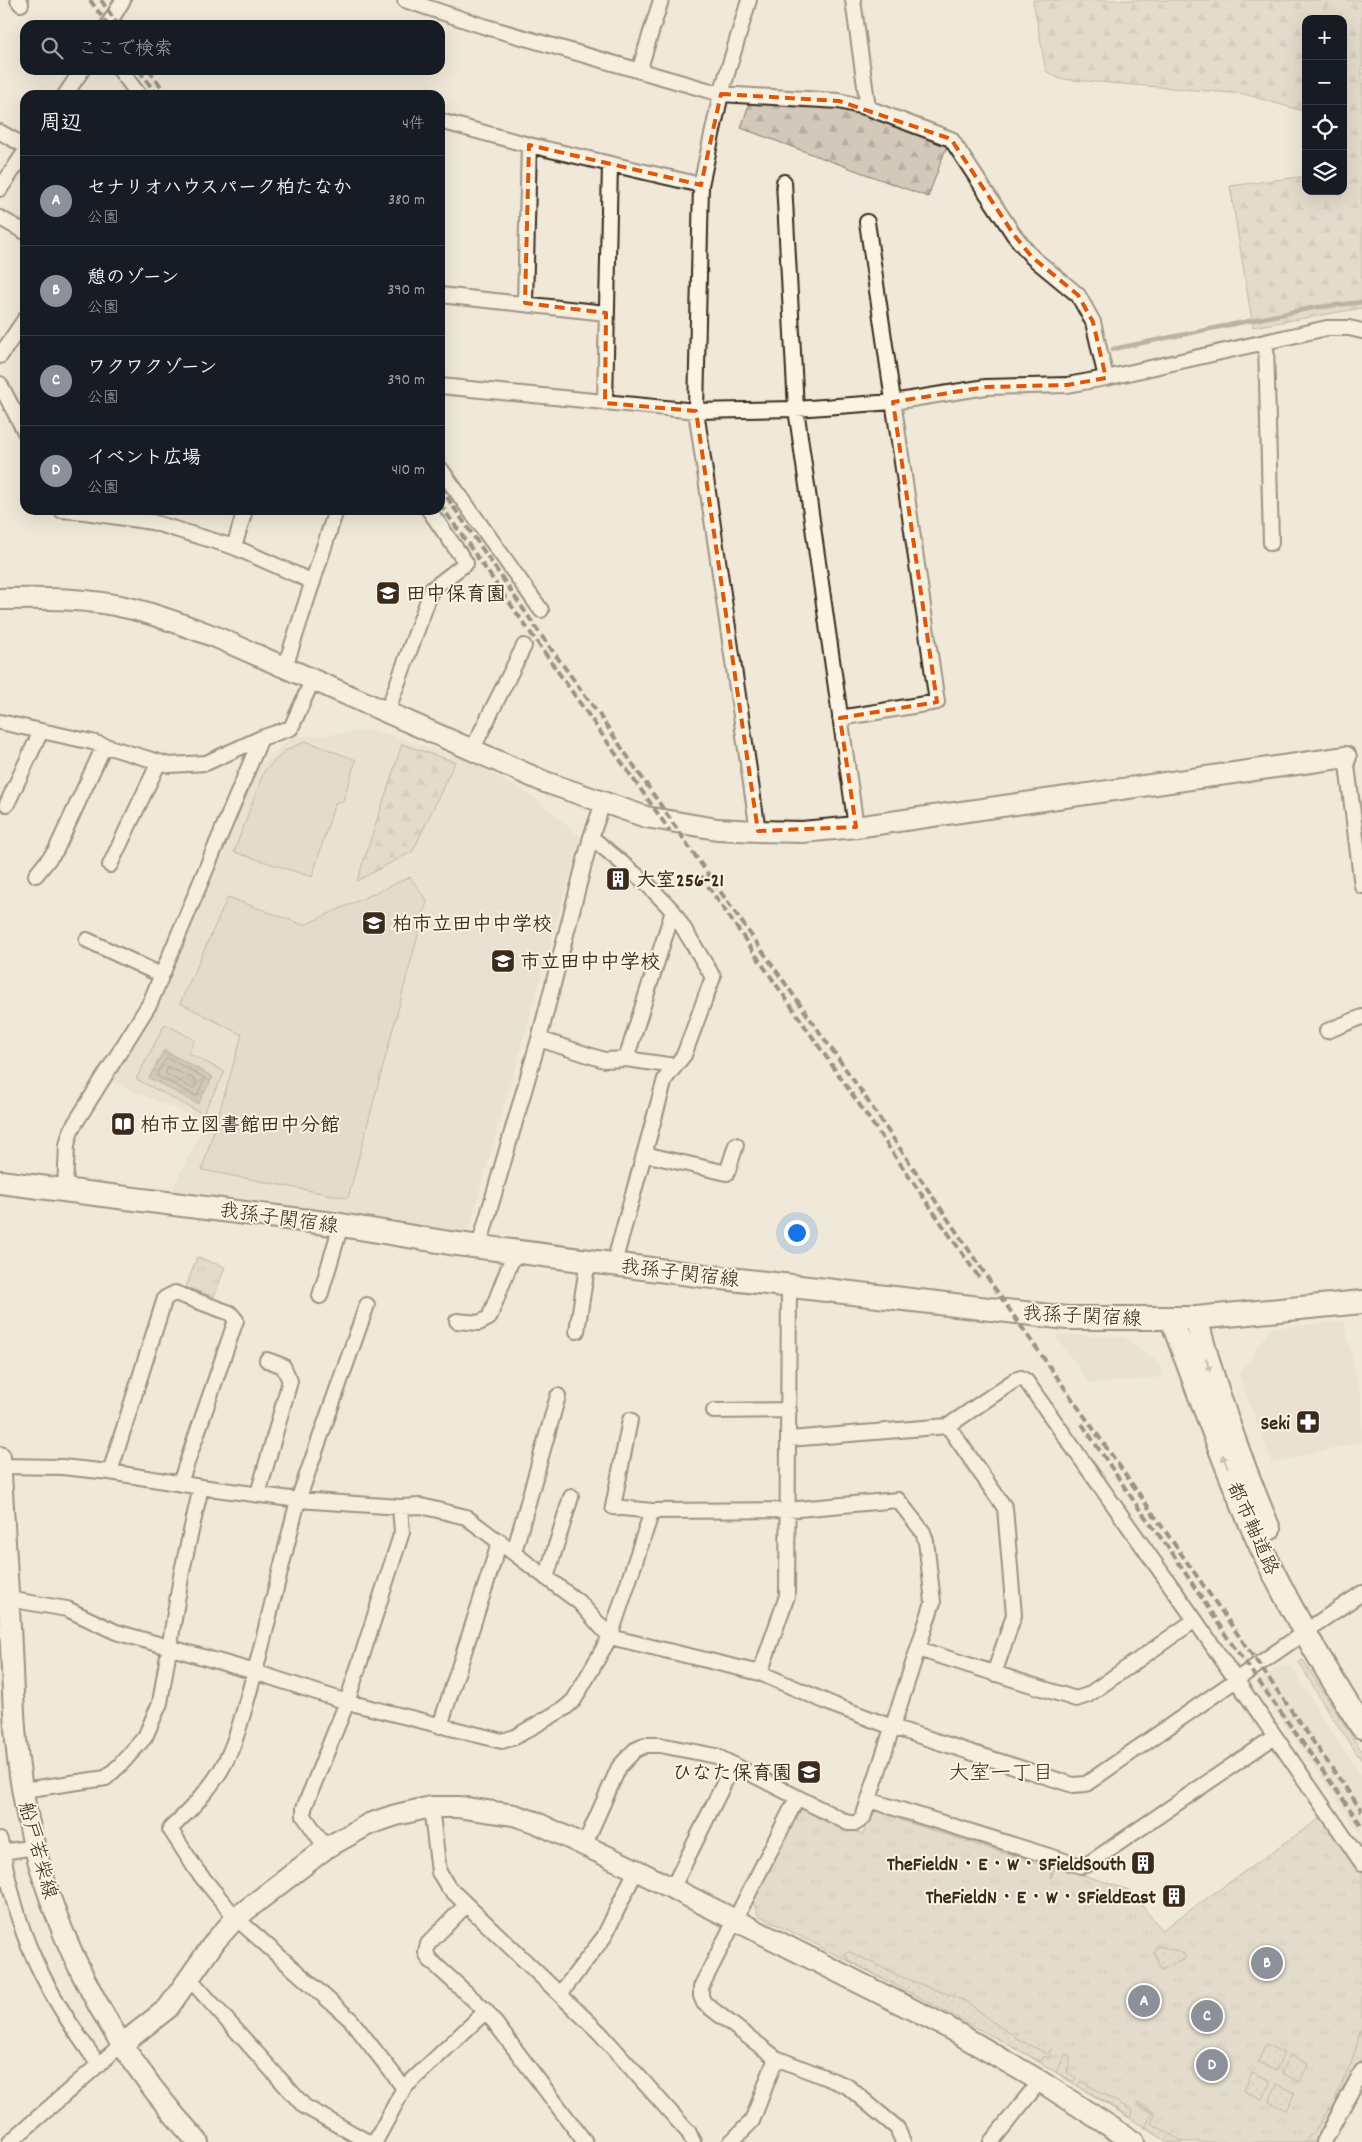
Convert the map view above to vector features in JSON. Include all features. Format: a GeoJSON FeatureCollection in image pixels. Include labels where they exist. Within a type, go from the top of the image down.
{"type":"FeatureCollection","features":[{"type":"Feature","properties":{"kind":"main road","name":"我孫子関宿線"},"geometry":{"type":"LineString","coordinates":[[0,1182],[341,1225],[479,1246],[789,1286],[1067,1318],[1196,1318],[1362,1302]]}},
{"type":"Feature","properties":{"kind":"main road","name":"都市軸道路"},"geometry":{"type":"LineString","coordinates":[[1171,1318],[1243,1505],[1276,1578],[1362,1701]]}},
{"type":"Feature","properties":{"kind":"main road","name":"都市軸道路"},"geometry":{"type":"LineString","coordinates":[[1196,1318],[1207,1361],[1243,1464],[1310,1628],[1362,1727]]}},
{"type":"Feature","properties":{"kind":"street"},"geometry":{"type":"LineString","coordinates":[[111,20],[123,0]]}},
{"type":"Feature","properties":{"kind":"street"},"geometry":{"type":"LineString","coordinates":[[405,0],[483,26],[721,94],[839,101],[868,108],[951,139],[978,177],[990,200],[1026,250],[1078,295],[1093,322],[1106,378]]}},
{"type":"Feature","properties":{"kind":"street"},"geometry":{"type":"LineString","coordinates":[[639,71],[661,0]]}},
{"type":"Feature","properties":{"kind":"street"},"geometry":{"type":"LineString","coordinates":[[749,0],[721,94],[701,184],[696,411],[758,831]]}},
{"type":"Feature","properties":{"kind":"street"},"geometry":{"type":"LineString","coordinates":[[853,0],[868,108]]}},
{"type":"Feature","properties":{"kind":"street"},"geometry":{"type":"LineString","coordinates":[[68,90],[79,75]]}},
{"type":"Feature","properties":{"kind":"street"},"geometry":{"type":"LineString","coordinates":[[124,75],[135,90]]}},
{"type":"Feature","properties":{"kind":"street"},"geometry":{"type":"LineString","coordinates":[[445,122],[529,145],[701,184]]}},
{"type":"Feature","properties":{"kind":"street"},"geometry":{"type":"LineString","coordinates":[[0,132],[20,143]]}},
{"type":"Feature","properties":{"kind":"street"},"geometry":{"type":"LineString","coordinates":[[524,303],[529,145]]}},
{"type":"Feature","properties":{"kind":"street"},"geometry":{"type":"LineString","coordinates":[[0,189],[20,159]]}},
{"type":"Feature","properties":{"kind":"street"},"geometry":{"type":"LineString","coordinates":[[605,403],[610,164]]}},
{"type":"Feature","properties":{"kind":"street"},"geometry":{"type":"LineString","coordinates":[[784,182],[796,410],[856,827]]}},
{"type":"Feature","properties":{"kind":"street"},"geometry":{"type":"LineString","coordinates":[[0,218],[20,229]]}},
{"type":"Feature","properties":{"kind":"street"},"geometry":{"type":"LineString","coordinates":[[840,718],[937,702],[867,222]]}},
{"type":"Feature","properties":{"kind":"street"},"geometry":{"type":"LineString","coordinates":[[445,295],[606,313]]}},
{"type":"Feature","properties":{"kind":"street"},"geometry":{"type":"LineString","coordinates":[[0,356],[20,326]]}},
{"type":"Feature","properties":{"kind":"street"},"geometry":{"type":"LineString","coordinates":[[445,387],[696,411],[796,410],[892,402],[986,388],[1067,385],[1106,378],[1327,328],[1349,328],[1362,331]]}},
{"type":"Feature","properties":{"kind":"street"},"geometry":{"type":"LineString","coordinates":[[1266,342],[1270,543]]}},
{"type":"Feature","properties":{"kind":"street"},"geometry":{"type":"LineString","coordinates":[[0,384],[20,422]]}},
{"type":"Feature","properties":{"kind":"street"},"geometry":{"type":"LineString","coordinates":[[445,475],[541,610]]}},
{"type":"Feature","properties":{"kind":"street"},"geometry":{"type":"LineString","coordinates":[[137,515],[154,516],[234,547],[313,582]]}},
{"type":"Feature","properties":{"kind":"street"},"geometry":{"type":"LineString","coordinates":[[234,547],[244,515]]}},
{"type":"Feature","properties":{"kind":"street"},"geometry":{"type":"LineString","coordinates":[[285,667],[334,515]]}},
{"type":"Feature","properties":{"kind":"street"},"geometry":{"type":"LineString","coordinates":[[387,712],[432,589],[466,563],[432,515]]}},
{"type":"Feature","properties":{"kind":"street"},"geometry":{"type":"LineString","coordinates":[[0,599],[81,600],[132,608],[173,621],[216,637],[545,782],[646,816],[689,824],[758,831],[802,832],[856,827],[1346,757],[1362,886]]}},
{"type":"Feature","properties":{"kind":"street"},"geometry":{"type":"LineString","coordinates":[[472,750],[524,646]]}},
{"type":"Feature","properties":{"kind":"street"},"geometry":{"type":"LineString","coordinates":[[0,722],[104,746],[169,765],[206,762],[261,738],[291,728],[313,679]]}},
{"type":"Feature","properties":{"kind":"street"},"geometry":{"type":"LineString","coordinates":[[7,804],[41,731]]}},
{"type":"Feature","properties":{"kind":"street"},"geometry":{"type":"LineString","coordinates":[[65,1189],[67,1145],[71,1130],[150,1003],[261,738]]}},
{"type":"Feature","properties":{"kind":"street"},"geometry":{"type":"LineString","coordinates":[[36,875],[56,850],[104,746]]}},
{"type":"Feature","properties":{"kind":"street"},"geometry":{"type":"LineString","coordinates":[[110,865],[160,762]]}},
{"type":"Feature","properties":{"kind":"street"},"geometry":{"type":"LineString","coordinates":[[479,1246],[539,1039],[591,837],[603,803]]}},
{"type":"Feature","properties":{"kind":"street"},"geometry":{"type":"LineString","coordinates":[[591,837],[647,884],[673,911],[712,977],[684,1055],[665,1079],[614,1263]]}},
{"type":"Feature","properties":{"kind":"street"},"geometry":{"type":"LineString","coordinates":[[626,1059],[673,911]]}},
{"type":"Feature","properties":{"kind":"street"},"geometry":{"type":"LineString","coordinates":[[86,940],[161,975]]}},
{"type":"Feature","properties":{"kind":"street"},"geometry":{"type":"LineString","coordinates":[[1326,1031],[1362,1016]]}},
{"type":"Feature","properties":{"kind":"street"},"geometry":{"type":"LineString","coordinates":[[539,1039],[604,1060],[626,1059],[675,1066]]}},
{"type":"Feature","properties":{"kind":"street"},"geometry":{"type":"LineString","coordinates":[[644,1154],[727,1173],[736,1145]]}},
{"type":"Feature","properties":{"kind":"street"},"geometry":{"type":"LineString","coordinates":[[320,1296],[341,1225]]}},
{"type":"Feature","properties":{"kind":"street"},"geometry":{"type":"LineString","coordinates":[[457,1321],[479,1323],[489,1318],[510,1264],[518,1251]]}},
{"type":"Feature","properties":{"kind":"street"},"geometry":{"type":"LineString","coordinates":[[577,1331],[588,1260]]}},
{"type":"Feature","properties":{"kind":"street"},"geometry":{"type":"LineString","coordinates":[[760,1673],[788,1596],[789,1286]]}},
{"type":"Feature","properties":{"kind":"street"},"geometry":{"type":"LineString","coordinates":[[110,1472],[164,1298],[175,1293],[230,1313],[236,1320],[180,1483]]}},
{"type":"Feature","properties":{"kind":"street"},"geometry":{"type":"LineString","coordinates":[[367,1305],[298,1500],[255,1672],[231,1749],[222,1769],[196,1805],[170,1829],[197,1871],[236,1918],[351,2020],[404,2088]]}},
{"type":"Feature","properties":{"kind":"street"},"geometry":{"type":"LineString","coordinates":[[258,1494],[290,1381],[283,1366],[267,1360]]}},
{"type":"Feature","properties":{"kind":"street"},"geometry":{"type":"LineString","coordinates":[[789,1439],[948,1426],[1015,1380],[1021,1378],[1026,1381],[1195,1620],[1362,1863]]}},
{"type":"Feature","properties":{"kind":"street"},"geometry":{"type":"LineString","coordinates":[[514,1552],[558,1396]]}},
{"type":"Feature","properties":{"kind":"street"},"geometry":{"type":"LineString","coordinates":[[714,1411],[789,1410]]}},
{"type":"Feature","properties":{"kind":"street"},"geometry":{"type":"LineString","coordinates":[[584,1846],[619,1767],[635,1750],[646,1745],[660,1745],[716,1756],[848,1823],[856,1823],[863,1818],[932,1602],[926,1541],[923,1532],[898,1500],[787,1510],[652,1511],[613,1508],[630,1420]]}},
{"type":"Feature","properties":{"kind":"street"},"geometry":{"type":"LineString","coordinates":[[948,1426],[1005,1508],[1014,1615],[994,1674]]}},
{"type":"Feature","properties":{"kind":"street","name":"船戸若柴線"},"geometry":{"type":"LineString","coordinates":[[0,1457],[8,1599],[5,1628],[15,1736],[23,1790],[35,1847],[59,1922],[98,2006],[121,2045],[170,2112],[198,2142]]}},
{"type":"Feature","properties":{"kind":"street"},"geometry":{"type":"LineString","coordinates":[[0,1466],[62,1467],[110,1472],[298,1500],[400,1507],[421,1506],[466,1517],[500,1541],[580,1604],[610,1637],[760,1673],[836,1706],[892,1727],[1073,1785],[1086,1784],[1362,1593]]}},
{"type":"Feature","properties":{"kind":"street"},"geometry":{"type":"LineString","coordinates":[[23,1790],[106,1778],[145,1736],[160,1703],[182,1571],[201,1487]]}},
{"type":"Feature","properties":{"kind":"street"},"geometry":{"type":"LineString","coordinates":[[546,1578],[571,1496]]}},
{"type":"Feature","properties":{"kind":"street"},"geometry":{"type":"LineString","coordinates":[[326,1848],[304,1816],[304,1808],[347,1702],[402,1532],[400,1507]]}},
{"type":"Feature","properties":{"kind":"street"},"geometry":{"type":"LineString","coordinates":[[8,1599],[67,1609],[116,1632],[255,1672],[347,1702],[502,1741],[516,1737],[565,1708],[574,1700],[610,1637],[652,1511]]}},
{"type":"Feature","properties":{"kind":"street"},"geometry":{"type":"LineString","coordinates":[[440,1726],[500,1541]]}},
{"type":"Feature","properties":{"kind":"street"},"geometry":{"type":"LineString","coordinates":[[918,1649],[1076,1699],[1082,1698],[1195,1620]]}},
{"type":"Feature","properties":{"kind":"street"},"geometry":{"type":"LineString","coordinates":[[868,1800],[1081,1866],[1088,1864],[1274,1737]]}},
{"type":"Feature","properties":{"kind":"street"},"geometry":{"type":"LineString","coordinates":[[672,1889],[734,1765]]}},
{"type":"Feature","properties":{"kind":"street"},"geometry":{"type":"LineString","coordinates":[[797,1798],[701,1987],[701,1996],[704,2003],[776,2058],[847,2086],[897,2128],[903,2142]]}},
{"type":"Feature","properties":{"kind":"street"},"geometry":{"type":"LineString","coordinates":[[10,2142],[121,2045],[168,2008],[216,1940],[236,1918],[326,1848],[369,1824],[396,1815],[431,1807],[458,1806],[514,1814],[536,1822],[636,1870],[945,2026],[1040,2081],[1134,2142]]}},
{"type":"Feature","properties":{"kind":"street"},"geometry":{"type":"LineString","coordinates":[[431,1807],[439,1872],[448,1887],[600,2033],[689,2133],[693,2142]]}},
{"type":"Feature","properties":{"kind":"street"},"geometry":{"type":"LineString","coordinates":[[35,1847],[1,1846],[32,1956],[64,2015],[99,2065]]}},
{"type":"Feature","properties":{"kind":"street"},"geometry":{"type":"LineString","coordinates":[[560,1994],[604,1936],[636,1870]]}},
{"type":"Feature","properties":{"kind":"street"},"geometry":{"type":"LineString","coordinates":[[466,1905],[428,1944],[426,1952],[429,1959],[486,2011],[586,2142]]}},
{"type":"Feature","properties":{"kind":"street"},"geometry":{"type":"LineString","coordinates":[[189,1978],[304,2106],[368,2142]]}},
{"type":"Feature","properties":{"kind":"street"},"geometry":{"type":"LineString","coordinates":[[375,2142],[404,2088],[486,2011]]}},
{"type":"Feature","properties":{"kind":"street"},"geometry":{"type":"LineString","coordinates":[[731,2142],[752,2122],[776,2058]]}},
{"type":"Feature","properties":{"kind":"street"},"geometry":{"type":"LineString","coordinates":[[1324,2142],[1362,2071]]}},
{"type":"Feature","properties":{"kind":"street"},"geometry":{"type":"LineString","coordinates":[[991,2142],[1040,2081]]}},
{"type":"Feature","properties":{"kind":"highlighted area"},"geometry":{"type":"Polygon","coordinates":[[[721,94],[839,101],[951,139],[1014,235],[1032,257],[1078,295],[1093,322],[1106,378],[1067,385],[986,387],[893,402],[937,702],[840,718],[856,827],[758,831],[696,411],[605,403],[606,313],[525,303],[529,145],[701,185],[721,94]]]}},
{"type":"Feature","properties":{"kind":"shaded area","name":"柏市立田中中学校"},"geometry":{"type":"Polygon","coordinates":[[[371,729],[473,762],[534,798],[581,837],[467,1236],[171,1192],[205,1121],[109,1081],[156,1010],[256,769],[291,737],[371,729]]]}},
{"type":"Feature","properties":{"kind":"shaded area"},"geometry":{"type":"Polygon","coordinates":[[[1344,1321],[1362,1400],[1362,1442],[1272,1463],[1239,1375],[1270,1328],[1344,1321]]]}},
{"type":"Feature","properties":{"kind":"shaded area"},"geometry":{"type":"Polygon","coordinates":[[[1054,1334],[1124,1337],[1160,1364],[1164,1377],[1090,1384],[1054,1334]]]}},
{"type":"Feature","properties":{"kind":"shaded area"},"geometry":{"type":"Polygon","coordinates":[[[1280,1665],[1292,1667],[1329,1729],[1362,1776],[1362,1836],[1260,1689],[1262,1679],[1280,1665]]]}},
{"type":"Feature","properties":{"kind":"green space"},"geometry":{"type":"Polygon","coordinates":[[[1033,0],[1362,0],[1362,308],[1253,327],[1230,186],[1302,177],[1302,195],[1347,195],[1347,15],[1302,15],[1302,111],[1244,94],[1060,79],[1046,71],[1033,0]]]}},
{"type":"Feature","properties":{"kind":"green space"},"geometry":{"type":"Polygon","coordinates":[[[750,101],[836,105],[867,113],[948,143],[928,197],[741,128],[750,101]]]}},
{"type":"Feature","properties":{"kind":"green space"},"geometry":{"type":"Polygon","coordinates":[[[306,741],[356,760],[343,801],[335,803],[312,877],[234,852],[264,771],[285,751],[306,741]]]}},
{"type":"Feature","properties":{"kind":"green space"},"geometry":{"type":"Polygon","coordinates":[[[402,744],[455,762],[413,851],[357,881],[402,744]]]}},
{"type":"Feature","properties":{"kind":"green space"},"geometry":{"type":"Polygon","coordinates":[[[410,877],[427,901],[348,1198],[202,1170],[242,1035],[180,1003],[228,897],[304,925],[410,877]]]}},
{"type":"Feature","properties":{"kind":"green space"},"geometry":{"type":"Polygon","coordinates":[[[165,1024],[195,1040],[188,1053],[225,1072],[203,1114],[136,1079],[165,1024]]]}},
{"type":"Feature","properties":{"kind":"green space"},"geometry":{"type":"Polygon","coordinates":[[[197,1257],[225,1267],[214,1297],[186,1287],[197,1257]]]}},
{"type":"Feature","properties":{"kind":"green space"},"geometry":{"type":"Polygon","coordinates":[[[1303,1660],[1362,1752],[1362,1761],[1326,1708],[1299,1662],[1303,1660]]]}},
{"type":"Feature","properties":{"kind":"green space"},"geometry":{"type":"Polygon","coordinates":[[[806,1807],[863,1835],[871,1811],[878,1808],[1129,1890],[1162,1930],[1323,1816],[1362,1871],[1362,2059],[1315,2142],[1168,2142],[1005,2041],[758,1915],[753,1902],[799,1809],[806,1807]]]}},
{"type":"Feature","properties":{"kind":"green space"},"geometry":{"type":"Polygon","coordinates":[[[901,1815],[1055,1865],[1051,1878],[1051,1868],[900,1820],[901,1815]]]}},
{"type":"Feature","properties":{"kind":"green space"},"geometry":{"type":"Polygon","coordinates":[[[1158,1946],[1178,1951],[1185,1955],[1185,1959],[1161,1970],[1154,1952],[1158,1946]]]}},
{"type":"Feature","properties":{"kind":"green space"},"geometry":{"type":"Polygon","coordinates":[[[850,1952],[904,1978],[963,2000],[1005,2030],[1012,2034],[1014,2032],[1017,2033],[1015,2037],[1023,2042],[1048,2054],[1051,2049],[1053,2050],[1049,2059],[1044,2056],[1041,2062],[848,1960],[845,1953],[850,1952]]]}},
{"type":"Feature","properties":{"kind":"green space"},"geometry":{"type":"Polygon","coordinates":[[[1362,2026],[1362,2059],[1340,2101],[1335,2099],[1352,2061],[1362,2026]]]}},
{"type":"Feature","properties":{"kind":"green space"},"geometry":{"type":"Polygon","coordinates":[[[1266,2044],[1284,2053],[1276,2070],[1258,2062],[1266,2044]]]}},
{"type":"Feature","properties":{"kind":"green space"},"geometry":{"type":"Polygon","coordinates":[[[1066,2054],[1071,2057],[1067,2072],[1076,2078],[1073,2082],[1056,2072],[1066,2054]]]}},
{"type":"Feature","properties":{"kind":"green space"},"geometry":{"type":"Polygon","coordinates":[[[1290,2055],[1308,2064],[1300,2082],[1282,2073],[1290,2055]]]}},
{"type":"Feature","properties":{"kind":"green space"},"geometry":{"type":"Polygon","coordinates":[[[1252,2072],[1271,2081],[1262,2099],[1244,2091],[1252,2072]]]}},
{"type":"Feature","properties":{"kind":"green space"},"geometry":{"type":"Polygon","coordinates":[[[1081,2081],[1133,2111],[1130,2117],[1078,2086],[1081,2081]]]}},
{"type":"Feature","properties":{"kind":"green space"},"geometry":{"type":"Polygon","coordinates":[[[1277,2084],[1295,2093],[1286,2110],[1269,2102],[1277,2084]]]}},
{"type":"Feature","properties":{"kind":"green space"},"geometry":{"type":"Polygon","coordinates":[[[1138,2103],[1156,2113],[1151,2123],[1183,2142],[1168,2142],[1145,2127],[1153,2113],[1137,2105],[1138,2103]]]}},
{"type":"Feature","properties":{"kind":"green space"},"geometry":{"type":"Polygon","coordinates":[[[1329,2109],[1335,2110],[1315,2142],[1304,2142],[1313,2133],[1329,2109]]]}},
{"type":"Feature","properties":{"kind":"water"},"geometry":{"type":"Polygon","coordinates":[[[164,1050],[213,1077],[198,1104],[149,1078],[164,1050]]]}},
{"type":"Feature","properties":{"kind":"waterway"},"geometry":{"type":"LineString","coordinates":[[1113,349],[1312,308],[1362,302]]}},
{"type":"Feature","properties":{"kind":"railway"},"geometry":{"type":"LineString","coordinates":[[90,0],[104,20]]}},
{"type":"Feature","properties":{"kind":"railway"},"geometry":{"type":"LineString","coordinates":[[101,0],[115,20]]}},
{"type":"Feature","properties":{"kind":"railway"},"geometry":{"type":"LineString","coordinates":[[143,75],[153,90]]}},
{"type":"Feature","properties":{"kind":"railway"},"geometry":{"type":"LineString","coordinates":[[153,75],[163,90]]}},
{"type":"Feature","properties":{"kind":"railway"},"geometry":{"type":"LineString","coordinates":[[445,494],[541,635],[598,713],[696,857],[859,1088],[1002,1299],[1362,1811]]}},
{"type":"Feature","properties":{"kind":"railway"},"geometry":{"type":"LineString","coordinates":[[445,511],[670,831]]}},
{"type":"Feature","properties":{"kind":"railway"},"geometry":{"type":"LineString","coordinates":[[701,876],[980,1279]]}},
{"type":"Feature","properties":{"kind":"railway"},"geometry":{"type":"LineString","coordinates":[[1082,1424],[1140,1510],[1173,1554],[1227,1637],[1362,1826]]}},
{"type":"Feature","properties":{"kind":"place","name":"田中保育園"},"geometry":{"type":"Point","coordinates":[388,593]}},
{"type":"Feature","properties":{"kind":"place","name":"大室256-21"},"geometry":{"type":"Point","coordinates":[618,879]}},
{"type":"Feature","properties":{"kind":"place","name":"柏市立田中中学校"},"geometry":{"type":"Point","coordinates":[374,923]}},
{"type":"Feature","properties":{"kind":"place","name":"市立田中中学校"},"geometry":{"type":"Point","coordinates":[503,961]}},
{"type":"Feature","properties":{"kind":"place","name":"柏市立図書館田中分館"},"geometry":{"type":"Point","coordinates":[123,1124]}},
{"type":"Feature","properties":{"kind":"place","name":"Seki"},"geometry":{"type":"Point","coordinates":[1308,1422]}},
{"type":"Feature","properties":{"kind":"place","name":"ひなた保育園"},"geometry":{"type":"Point","coordinates":[809,1772]}},
{"type":"Feature","properties":{"kind":"place","name":"TheFieldN・E・W・SFieldSouth"},"geometry":{"type":"Point","coordinates":[1143,1863]}},
{"type":"Feature","properties":{"kind":"place","name":"TheFieldN・E・W・SFieldEast"},"geometry":{"type":"Point","coordinates":[1174,1896]}},
{"type":"Feature","properties":{"kind":"place","name":"憩のゾーン"},"geometry":{"type":"Point","coordinates":[1267,1963]}},
{"type":"Feature","properties":{"kind":"place","name":"セナリオハウスパーク柏たなか"},"geometry":{"type":"Point","coordinates":[1144,2001]}},
{"type":"Feature","properties":{"kind":"place","name":"ワクワクゾーン"},"geometry":{"type":"Point","coordinates":[1207,2016]}},
{"type":"Feature","properties":{"kind":"place","name":"イベント広場"},"geometry":{"type":"Point","coordinates":[1212,2065]}},
{"type":"Feature","properties":{"kind":"district","name":"大室一丁目"},"geometry":{"type":"Point","coordinates":[1001,1772]}}]}
